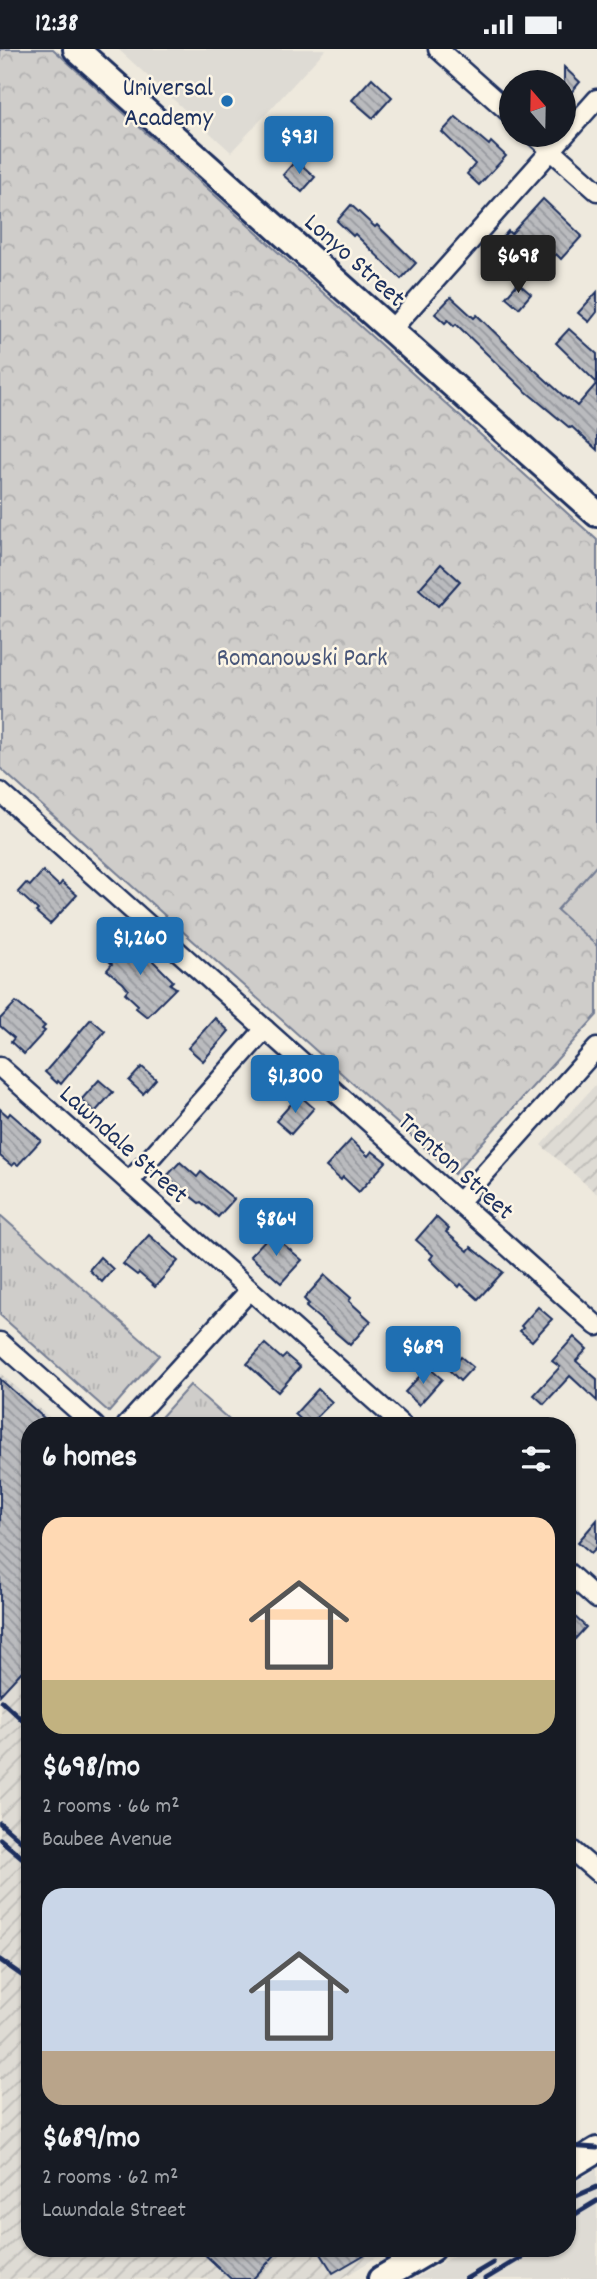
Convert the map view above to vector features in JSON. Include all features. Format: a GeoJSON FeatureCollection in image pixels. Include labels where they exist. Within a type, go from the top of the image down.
{"type":"FeatureCollection","features":[{"type":"Feature","properties":{"kind":"street","name":"Lonyo Street"},"geometry":{"type":"LineString","coordinates":[[76,49],[597,514]]}},
{"type":"Feature","properties":{"kind":"street"},"geometry":{"type":"LineString","coordinates":[[438,49],[499,103]]}},
{"type":"Feature","properties":{"kind":"street"},"geometry":{"type":"LineString","coordinates":[[391,330],[597,99]]}},
{"type":"Feature","properties":{"kind":"street"},"geometry":{"type":"LineString","coordinates":[[548,147],[597,191]]}},
{"type":"Feature","properties":{"kind":"street","name":"Trenton Street"},"geometry":{"type":"LineString","coordinates":[[0,792],[597,1326]]}},
{"type":"Feature","properties":{"kind":"street"},"geometry":{"type":"LineString","coordinates":[[129,1182],[265,1028]]}},
{"type":"Feature","properties":{"kind":"street"},"geometry":{"type":"LineString","coordinates":[[459,1202],[597,1048]]}},
{"type":"Feature","properties":{"kind":"street","name":"Lawndale Street"},"geometry":{"type":"LineString","coordinates":[[0,1067],[393,1417]]}},
{"type":"Feature","properties":{"kind":"street"},"geometry":{"type":"LineString","coordinates":[[134,1417],[250,1290]]}},
{"type":"Feature","properties":{"kind":"street"},"geometry":{"type":"LineString","coordinates":[[0,1342],[85,1417]]}},
{"type":"Feature","properties":{"kind":"street"},"geometry":{"type":"LineString","coordinates":[[576,1580],[597,1599]]}},
{"type":"Feature","properties":{"kind":"street"},"geometry":{"type":"LineString","coordinates":[[576,1854],[597,1872]]}},
{"type":"Feature","properties":{"kind":"street"},"geometry":{"type":"LineString","coordinates":[[576,2163],[597,2150]]}},
{"type":"Feature","properties":{"kind":"street"},"geometry":{"type":"LineString","coordinates":[[381,2279],[418,2257]]}},
{"type":"Feature","properties":{"kind":"shaded area","name":"Universal Academy"},"geometry":{"type":"Polygon","coordinates":[[[118,49],[326,49],[231,152],[118,49]]]}},
{"type":"Feature","properties":{"kind":"shaded area"},"geometry":{"type":"Polygon","coordinates":[[[597,1083],[597,1194],[541,1145],[597,1083]]]}},
{"type":"Feature","properties":{"kind":"shaded area"},"geometry":{"type":"Polygon","coordinates":[[[0,1373],[49,1417],[21,1417],[21,2257],[377,2257],[341,2279],[0,2279],[0,1373]]]}},
{"type":"Feature","properties":{"kind":"shaded area"},"geometry":{"type":"Polygon","coordinates":[[[597,2169],[597,2279],[414,2279],[451,2257],[576,2257],[576,2182],[597,2169]]]}},
{"type":"Feature","properties":{"kind":"green space","name":"Romanowski Park"},"geometry":{"type":"Polygon","coordinates":[[[0,49],[53,49],[597,540],[597,1015],[454,1174],[0,768],[0,49]]]}},
{"type":"Feature","properties":{"kind":"green space"},"geometry":{"type":"Polygon","coordinates":[[[597,865],[597,946],[557,910],[597,865]]]}},
{"type":"Feature","properties":{"kind":"green space"},"geometry":{"type":"Polygon","coordinates":[[[0,1215],[159,1355],[109,1412],[0,1315],[0,1215]]]}},
{"type":"Feature","properties":{"kind":"green space"},"geometry":{"type":"Polygon","coordinates":[[[190,1385],[226,1417],[161,1417],[190,1385]]]}},
{"type":"Feature","properties":{"kind":"building"},"geometry":{"type":"Polygon","coordinates":[[[372,78],[392,97],[373,118],[352,100],[372,78]]]}},
{"type":"Feature","properties":{"kind":"building"},"geometry":{"type":"Polygon","coordinates":[[[456,117],[506,156],[479,185],[467,174],[475,164],[442,132],[456,117]]]}},
{"type":"Feature","properties":{"kind":"building"},"geometry":{"type":"Polygon","coordinates":[[[296,160],[315,177],[302,192],[283,175],[296,160]]]}},
{"type":"Feature","properties":{"kind":"building"},"geometry":{"type":"Polygon","coordinates":[[[543,199],[582,236],[561,259],[556,254],[535,277],[497,244],[508,231],[511,234],[543,199]]]}},
{"type":"Feature","properties":{"kind":"building"},"geometry":{"type":"Polygon","coordinates":[[[351,205],[375,227],[377,225],[416,263],[401,279],[355,234],[353,236],[337,221],[351,205]]]}},
{"type":"Feature","properties":{"kind":"building"},"geometry":{"type":"Polygon","coordinates":[[[518,283],[531,294],[519,308],[506,297],[518,283]]]}},
{"type":"Feature","properties":{"kind":"building"},"geometry":{"type":"Polygon","coordinates":[[[597,292],[597,312],[589,322],[578,313],[597,292]]]}},
{"type":"Feature","properties":{"kind":"building"},"geometry":{"type":"Polygon","coordinates":[[[451,297],[474,318],[477,315],[577,406],[597,383],[597,450],[523,389],[456,324],[454,326],[448,320],[445,323],[435,314],[451,297]]]}},
{"type":"Feature","properties":{"kind":"building"},"geometry":{"type":"Polygon","coordinates":[[[569,329],[597,354],[597,383],[556,343],[569,329]]]}},
{"type":"Feature","properties":{"kind":"building"},"geometry":{"type":"Polygon","coordinates":[[[441,564],[460,581],[438,606],[419,589],[441,564]]]}},
{"type":"Feature","properties":{"kind":"building"},"geometry":{"type":"Polygon","coordinates":[[[43,871],[59,886],[62,882],[77,895],[50,924],[18,892],[26,883],[30,886],[43,871]]]}},
{"type":"Feature","properties":{"kind":"building"},"geometry":{"type":"Polygon","coordinates":[[[133,941],[173,981],[170,984],[176,988],[147,1017],[125,993],[128,989],[123,983],[107,970],[112,964],[106,958],[118,944],[124,950],[133,941]]]}},
{"type":"Feature","properties":{"kind":"building"},"geometry":{"type":"Polygon","coordinates":[[[16,1002],[45,1026],[42,1029],[45,1031],[24,1054],[11,1042],[14,1038],[0,1026],[0,1019],[16,1002]]]}},
{"type":"Feature","properties":{"kind":"building"},"geometry":{"type":"Polygon","coordinates":[[[215,1018],[229,1031],[203,1061],[188,1048],[215,1018]]]}},
{"type":"Feature","properties":{"kind":"building"},"geometry":{"type":"Polygon","coordinates":[[[91,1019],[105,1031],[61,1084],[58,1081],[57,1083],[45,1072],[91,1019]]]}},
{"type":"Feature","properties":{"kind":"building"},"geometry":{"type":"Polygon","coordinates":[[[142,1067],[156,1079],[143,1094],[129,1081],[142,1067]]]}},
{"type":"Feature","properties":{"kind":"building"},"geometry":{"type":"Polygon","coordinates":[[[99,1080],[113,1092],[95,1112],[81,1100],[99,1080]]]}},
{"type":"Feature","properties":{"kind":"building"},"geometry":{"type":"Polygon","coordinates":[[[299,1095],[314,1108],[291,1134],[276,1121],[299,1095]]]}},
{"type":"Feature","properties":{"kind":"building"},"geometry":{"type":"Polygon","coordinates":[[[0,1109],[8,1116],[10,1113],[41,1140],[18,1165],[15,1163],[12,1166],[0,1156],[0,1109]]]}},
{"type":"Feature","properties":{"kind":"building"},"geometry":{"type":"Polygon","coordinates":[[[351,1140],[368,1156],[372,1151],[386,1162],[359,1192],[343,1177],[341,1180],[326,1167],[351,1140]]]}},
{"type":"Feature","properties":{"kind":"building"},"geometry":{"type":"Polygon","coordinates":[[[180,1162],[197,1177],[201,1172],[234,1199],[218,1217],[166,1177],[180,1162]]]}},
{"type":"Feature","properties":{"kind":"building"},"geometry":{"type":"Polygon","coordinates":[[[436,1217],[449,1229],[446,1232],[468,1251],[471,1247],[503,1272],[478,1299],[446,1275],[430,1259],[433,1255],[416,1240],[436,1217]]]}},
{"type":"Feature","properties":{"kind":"building"},"geometry":{"type":"Polygon","coordinates":[[[149,1235],[178,1261],[155,1287],[123,1264],[149,1235]]]}},
{"type":"Feature","properties":{"kind":"building"},"geometry":{"type":"Polygon","coordinates":[[[274,1236],[302,1260],[281,1283],[250,1256],[268,1237],[271,1239],[274,1236]]]}},
{"type":"Feature","properties":{"kind":"building"},"geometry":{"type":"Polygon","coordinates":[[[100,1257],[113,1269],[102,1282],[89,1270],[100,1257]]]}},
{"type":"Feature","properties":{"kind":"building"},"geometry":{"type":"Polygon","coordinates":[[[325,1275],[351,1298],[349,1301],[371,1321],[350,1345],[306,1307],[309,1304],[304,1299],[325,1275]]]}},
{"type":"Feature","properties":{"kind":"building"},"geometry":{"type":"Polygon","coordinates":[[[538,1307],[552,1319],[532,1341],[520,1331],[523,1328],[521,1326],[538,1307]]]}},
{"type":"Feature","properties":{"kind":"building"},"geometry":{"type":"Polygon","coordinates":[[[574,1337],[587,1349],[576,1361],[597,1379],[597,1401],[570,1376],[544,1404],[534,1395],[560,1367],[552,1361],[574,1337]]]}},
{"type":"Feature","properties":{"kind":"building"},"geometry":{"type":"Polygon","coordinates":[[[265,1344],[282,1359],[286,1355],[300,1367],[278,1392],[247,1364],[265,1344]]]}},
{"type":"Feature","properties":{"kind":"building"},"geometry":{"type":"Polygon","coordinates":[[[461,1357],[473,1367],[460,1381],[449,1370],[461,1357]]]}},
{"type":"Feature","properties":{"kind":"building"},"geometry":{"type":"Polygon","coordinates":[[[428,1367],[442,1379],[419,1405],[405,1392],[428,1367]]]}},
{"type":"Feature","properties":{"kind":"building"},"geometry":{"type":"Polygon","coordinates":[[[0,1379],[43,1417],[21,1417],[21,1672],[0,1695],[0,1379]]]}},
{"type":"Feature","properties":{"kind":"building"},"geometry":{"type":"Polygon","coordinates":[[[318,1389],[332,1402],[317,1417],[298,1417],[295,1414],[318,1389]]]}},
{"type":"Feature","properties":{"kind":"building"},"geometry":{"type":"Polygon","coordinates":[[[597,1520],[597,1547],[591,1553],[578,1542],[597,1520]]]}},
{"type":"Feature","properties":{"kind":"building"},"geometry":{"type":"Polygon","coordinates":[[[576,1618],[586,1627],[576,1638],[576,1618]]]}},
{"type":"Feature","properties":{"kind":"building"},"geometry":{"type":"Polygon","coordinates":[[[208,2257],[273,2257],[253,2279],[231,2279],[208,2257]]]}},
{"type":"Feature","properties":{"kind":"building"},"geometry":{"type":"Polygon","coordinates":[[[323,2257],[360,2257],[333,2273],[323,2257]]]}},
{"type":"Feature","properties":{"kind":"railway"},"geometry":{"type":"LineString","coordinates":[[2,1701],[21,1719]]}},
{"type":"Feature","properties":{"kind":"railway"},"geometry":{"type":"LineString","coordinates":[[0,1823],[21,1841]]}},
{"type":"Feature","properties":{"kind":"railway"},"geometry":{"type":"LineString","coordinates":[[0,1839],[21,1856]]}},
{"type":"Feature","properties":{"kind":"railway"},"geometry":{"type":"LineString","coordinates":[[0,1960],[21,1975]]}},
{"type":"Feature","properties":{"kind":"railway"},"geometry":{"type":"LineString","coordinates":[[576,2147],[597,2148]]}},
{"type":"Feature","properties":{"kind":"railway"},"geometry":{"type":"LineString","coordinates":[[576,2196],[597,2187]]}},
{"type":"Feature","properties":{"kind":"railway"},"geometry":{"type":"LineString","coordinates":[[576,2214],[597,2201]]}},
{"type":"Feature","properties":{"kind":"railway"},"geometry":{"type":"LineString","coordinates":[[485,2279],[522,2257]]}},
{"type":"Feature","properties":{"kind":"railway"},"geometry":{"type":"LineString","coordinates":[[466,2279],[493,2263]]}},
{"type":"Feature","properties":{"kind":"place","name":"Universal Academy"},"geometry":{"type":"Point","coordinates":[227,101]}}]}
